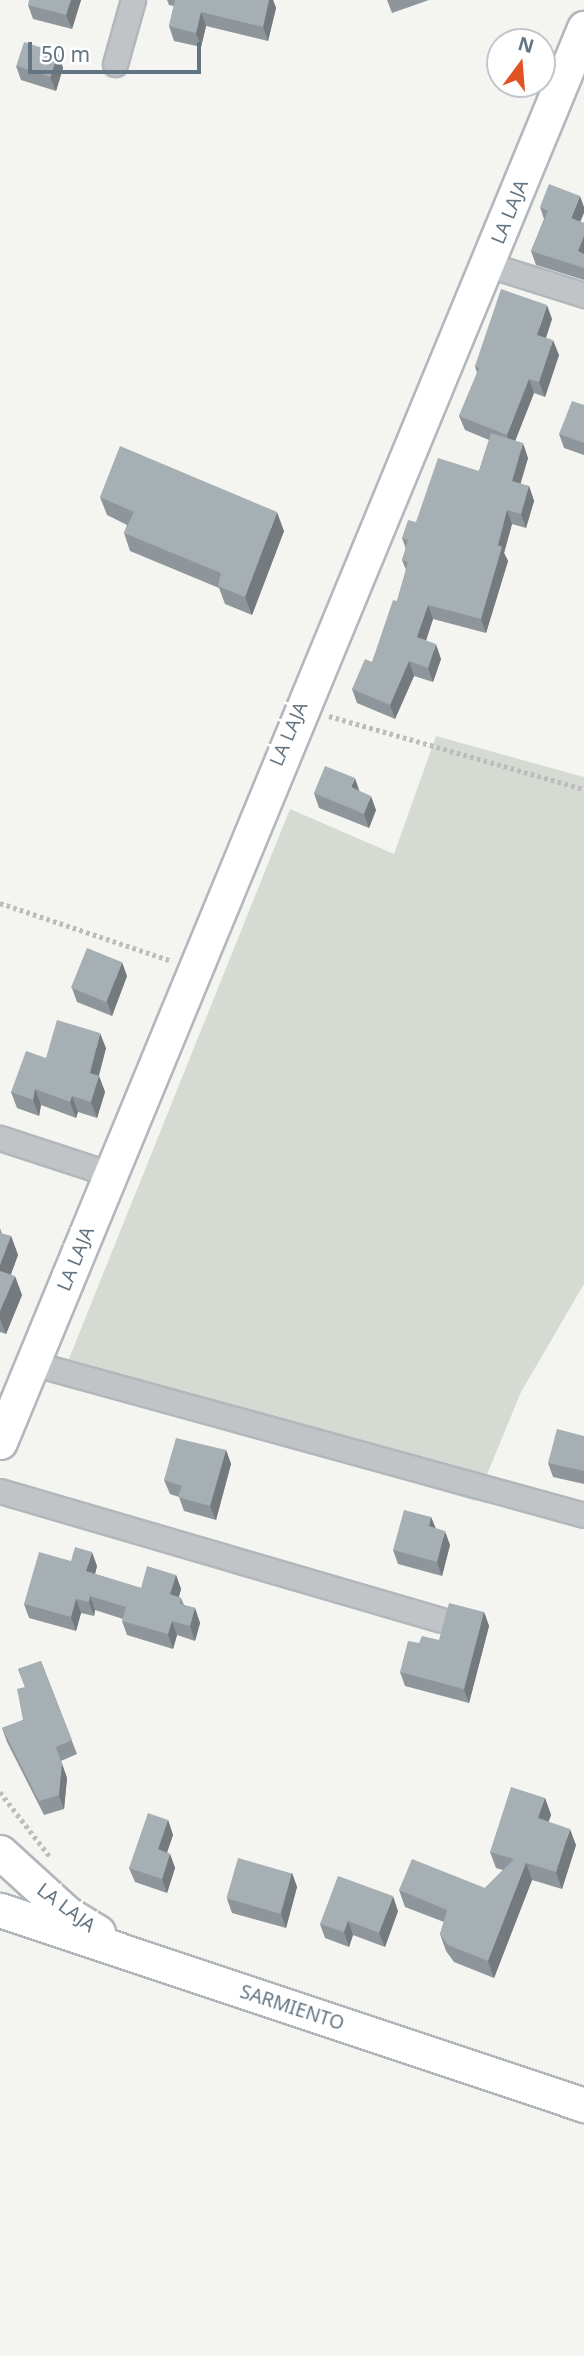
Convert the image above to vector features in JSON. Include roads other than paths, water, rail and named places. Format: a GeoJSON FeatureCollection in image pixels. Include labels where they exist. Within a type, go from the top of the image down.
{"type":"FeatureCollection","features":[{"type":"Feature","properties":{"kind":"main road","name":"LA LAJA"},"geometry":{"type":"LineString","coordinates":[[0,1442],[35,1364],[302,704],[489,265],[584,29]]}},
{"type":"Feature","properties":{"kind":"main road","name":"LA LAJA"},"geometry":{"type":"LineString","coordinates":[[0,1852],[68,1913],[137,1957]]}},
{"type":"Feature","properties":{"kind":"main road","name":"SARMIENTO"},"geometry":{"type":"LineString","coordinates":[[0,1910],[584,2105]]}},
{"type":"Feature","properties":{"kind":"street"},"geometry":{"type":"LineString","coordinates":[[115,64],[133,0]]}},
{"type":"Feature","properties":{"kind":"street"},"geometry":{"type":"LineString","coordinates":[[489,265],[584,295]]}},
{"type":"Feature","properties":{"kind":"street"},"geometry":{"type":"LineString","coordinates":[[0,1138],[110,1174]]}},
{"type":"Feature","properties":{"kind":"street"},"geometry":{"type":"LineString","coordinates":[[35,1364],[584,1515]]}},
{"type":"Feature","properties":{"kind":"street"},"geometry":{"type":"LineString","coordinates":[[0,1491],[440,1620]]}}]}
